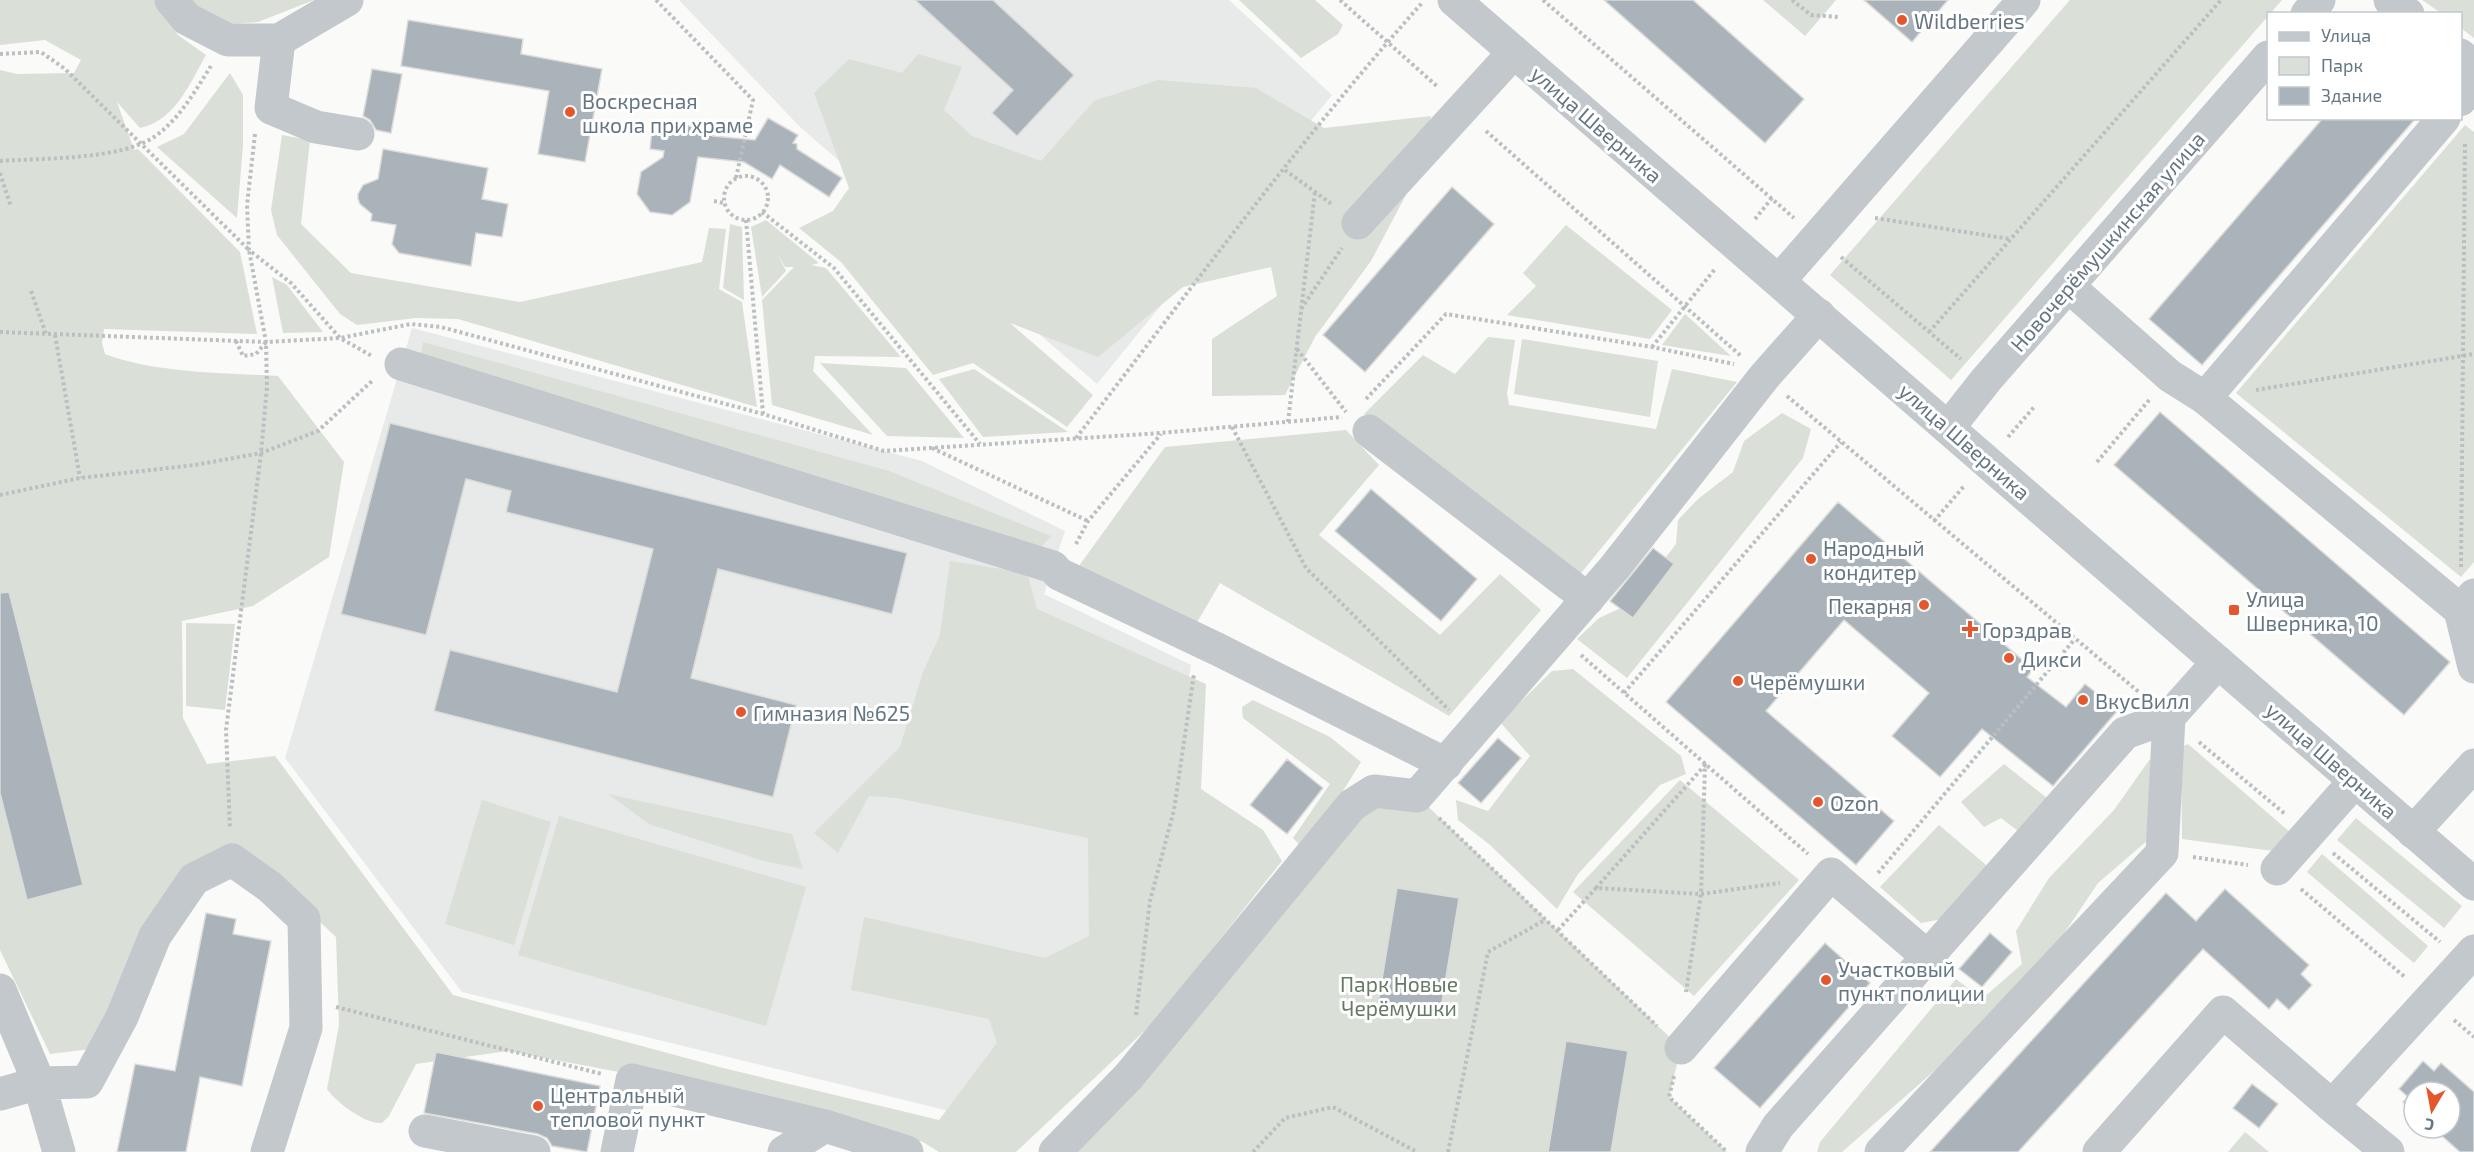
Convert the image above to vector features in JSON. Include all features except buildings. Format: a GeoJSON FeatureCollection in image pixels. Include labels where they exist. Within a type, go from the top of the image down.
{"type":"FeatureCollection","features":[{"type":"Feature","properties":{"kind":"street"},"geometry":{"type":"LineString","coordinates":[[171,0],[187,19],[228,40],[279,40],[347,0]]}},
{"type":"Feature","properties":{"kind":"street","name":"улица Шверника"},"geometry":{"type":"LineString","coordinates":[[1454,0],[2474,884]]}},
{"type":"Feature","properties":{"kind":"street"},"geometry":{"type":"LineString","coordinates":[[1779,280],[2024,0]]}},
{"type":"Feature","properties":{"kind":"street"},"geometry":{"type":"LineString","coordinates":[[2309,12],[2319,0]]}},
{"type":"Feature","properties":{"kind":"street"},"geometry":{"type":"LineString","coordinates":[[2390,0],[2405,12]]}},
{"type":"Feature","properties":{"kind":"street"},"geometry":{"type":"LineString","coordinates":[[279,40],[271,108],[316,127],[358,134]]}},
{"type":"Feature","properties":{"kind":"street"},"geometry":{"type":"LineString","coordinates":[[1358,223],[1514,52]]}},
{"type":"Feature","properties":{"kind":"street","name":"Новочерёмушкинская улица"},"geometry":{"type":"LineString","coordinates":[[1949,427],[1986,380],[2267,58]]}},
{"type":"Feature","properties":{"kind":"street"},"geometry":{"type":"LineString","coordinates":[[2462,62],[2470,88]]}},
{"type":"Feature","properties":{"kind":"street"},"geometry":{"type":"LineString","coordinates":[[2205,398],[2443,120]]}},
{"type":"Feature","properties":{"kind":"street"},"geometry":{"type":"LineString","coordinates":[[2068,286],[2170,376],[2205,398],[2467,602],[2474,667]]}},
{"type":"Feature","properties":{"kind":"street"},"geometry":{"type":"LineString","coordinates":[[1055,1152],[1129,1076],[1352,806],[1374,791],[1417,796],[1588,599],[1760,373],[1819,315]]}},
{"type":"Feature","properties":{"kind":"street"},"geometry":{"type":"LineString","coordinates":[[386,365],[1053,567],[1059,574],[1200,641],[1446,764]]}},
{"type":"Feature","properties":{"kind":"street"},"geometry":{"type":"LineString","coordinates":[[1367,415],[1588,599]]}},
{"type":"Feature","properties":{"kind":"street"},"geometry":{"type":"LineString","coordinates":[[1762,1152],[1778,1126],[2125,733],[2169,717],[2218,662]]}},
{"type":"Feature","properties":{"kind":"street"},"geometry":{"type":"LineString","coordinates":[[1881,1152],[2162,853],[2169,717]]}},
{"type":"Feature","properties":{"kind":"street"},"geometry":{"type":"LineString","coordinates":[[2413,831],[2474,765]]}},
{"type":"Feature","properties":{"kind":"street"},"geometry":{"type":"LineString","coordinates":[[2277,869],[2355,781]]}},
{"type":"Feature","properties":{"kind":"street"},"geometry":{"type":"LineString","coordinates":[[0,1094],[39,1083],[87,1082],[122,1017],[155,936],[194,879],[232,860],[270,887],[304,919],[306,1028],[267,1152]]}},
{"type":"Feature","properties":{"kind":"street"},"geometry":{"type":"LineString","coordinates":[[1681,1048],[1831,874],[1928,957]]}},
{"type":"Feature","properties":{"kind":"street"},"geometry":{"type":"LineString","coordinates":[[2332,1106],[2469,957]]}},
{"type":"Feature","properties":{"kind":"street"},"geometry":{"type":"LineString","coordinates":[[0,990],[39,1083],[59,1152]]}},
{"type":"Feature","properties":{"kind":"street"},"geometry":{"type":"LineString","coordinates":[[2099,1152],[2223,1012],[2388,1152]]}},
{"type":"Feature","properties":{"kind":"street"},"geometry":{"type":"LineString","coordinates":[[617,1152],[632,1082],[825,1126],[907,1152]]}},
{"type":"Feature","properties":{"kind":"street"},"geometry":{"type":"LineString","coordinates":[[784,1152],[825,1126]]}},
{"type":"Feature","properties":{"kind":"street"},"geometry":{"type":"LineString","coordinates":[[425,1131],[534,1152]]}},
{"type":"Feature","properties":{"kind":"path"},"geometry":{"type":"LineString","coordinates":[[656,0],[753,100],[736,178],[726,188],[724,203],[732,215],[746,220],[758,216],[767,199],[763,185],[751,177],[736,178]]}},
{"type":"Feature","properties":{"kind":"path"},"geometry":{"type":"LineString","coordinates":[[1340,0],[1760,373],[1934,521],[2309,833],[2469,957]]}},
{"type":"Feature","properties":{"kind":"path"},"geometry":{"type":"LineString","coordinates":[[1076,439],[1285,170],[1387,42],[1424,0]]}},
{"type":"Feature","properties":{"kind":"path"},"geometry":{"type":"LineString","coordinates":[[1543,0],[1816,237],[1986,380]]}},
{"type":"Feature","properties":{"kind":"path"},"geometry":{"type":"LineString","coordinates":[[1792,0],[1811,15],[1838,16]]}},
{"type":"Feature","properties":{"kind":"path"},"geometry":{"type":"LineString","coordinates":[[1929,332],[2221,0]]}},
{"type":"Feature","properties":{"kind":"path"},"geometry":{"type":"LineString","coordinates":[[0,161],[117,152],[153,138],[185,107],[228,40]]}},
{"type":"Feature","properties":{"kind":"path"},"geometry":{"type":"LineString","coordinates":[[0,54],[40,52],[65,69],[249,250],[291,283],[340,338],[386,365],[358,396],[318,431],[261,453],[195,465],[80,478],[0,495]]}},
{"type":"Feature","properties":{"kind":"path"},"geometry":{"type":"LineString","coordinates":[[2467,602],[2463,356],[2470,88]]}},
{"type":"Feature","properties":{"kind":"path"},"geometry":{"type":"LineString","coordinates":[[230,823],[226,730],[261,453],[267,387],[266,342],[249,250],[247,205],[256,122]]}},
{"type":"Feature","properties":{"kind":"path"},"geometry":{"type":"LineString","coordinates":[[1285,170],[1358,223],[1300,310]]}},
{"type":"Feature","properties":{"kind":"path"},"geometry":{"type":"LineString","coordinates":[[0,172],[10,207]]}},
{"type":"Feature","properties":{"kind":"path"},"geometry":{"type":"LineString","coordinates":[[1288,422],[1315,192]]}},
{"type":"Feature","properties":{"kind":"path"},"geometry":{"type":"LineString","coordinates":[[714,201],[724,203]]}},
{"type":"Feature","properties":{"kind":"path"},"geometry":{"type":"LineString","coordinates":[[762,212],[834,268],[980,445]]}},
{"type":"Feature","properties":{"kind":"path"},"geometry":{"type":"LineString","coordinates":[[1874,218],[2010,239]]}},
{"type":"Feature","properties":{"kind":"path"},"geometry":{"type":"LineString","coordinates":[[746,220],[763,414]]}},
{"type":"Feature","properties":{"kind":"path"},"geometry":{"type":"LineString","coordinates":[[31,291],[46,334]]}},
{"type":"Feature","properties":{"kind":"path"},"geometry":{"type":"LineString","coordinates":[[1652,347],[1684,306]]}},
{"type":"Feature","properties":{"kind":"path"},"geometry":{"type":"LineString","coordinates":[[1367,415],[1446,314],[1652,347],[1760,373]]}},
{"type":"Feature","properties":{"kind":"path"},"geometry":{"type":"LineString","coordinates":[[0,332],[266,342],[340,338],[411,324],[441,327],[763,414],[884,451],[1161,433],[1350,417],[1296,349]]}},
{"type":"Feature","properties":{"kind":"path"},"geometry":{"type":"LineString","coordinates":[[55,335],[80,478]]}},
{"type":"Feature","properties":{"kind":"path"},"geometry":{"type":"LineString","coordinates":[[236,340],[243,356],[256,354],[266,342]]}},
{"type":"Feature","properties":{"kind":"path"},"geometry":{"type":"LineString","coordinates":[[2205,398],[2474,354]]}},
{"type":"Feature","properties":{"kind":"path"},"geometry":{"type":"LineString","coordinates":[[2097,462],[2170,376]]}},
{"type":"Feature","properties":{"kind":"path"},"geometry":{"type":"LineString","coordinates":[[1934,521],[2034,407]]}},
{"type":"Feature","properties":{"kind":"path"},"geometry":{"type":"LineString","coordinates":[[1232,427],[1306,568],[1454,716]]}},
{"type":"Feature","properties":{"kind":"path"},"geometry":{"type":"LineString","coordinates":[[1059,574],[1088,521],[1161,433]]}},
{"type":"Feature","properties":{"kind":"path"},"geometry":{"type":"LineString","coordinates":[[1624,693],[1841,442]]}},
{"type":"Feature","properties":{"kind":"path"},"geometry":{"type":"LineString","coordinates":[[931,448],[1088,521]]}},
{"type":"Feature","properties":{"kind":"path"},"geometry":{"type":"LineString","coordinates":[[1558,634],[1831,874]]}},
{"type":"Feature","properties":{"kind":"path"},"geometry":{"type":"LineString","coordinates":[[1858,896],[2074,639]]}},
{"type":"Feature","properties":{"kind":"path"},"geometry":{"type":"LineString","coordinates":[[1136,1019],[1150,901],[1174,810],[1186,717],[1200,641]]}},
{"type":"Feature","properties":{"kind":"path"},"geometry":{"type":"LineString","coordinates":[[1558,930],[1705,765]]}},
{"type":"Feature","properties":{"kind":"path"},"geometry":{"type":"LineString","coordinates":[[1688,977],[1701,894],[1705,765]]}},
{"type":"Feature","properties":{"kind":"path"},"geometry":{"type":"LineString","coordinates":[[1417,796],[1681,1048],[1669,1097],[1727,1152]]}},
{"type":"Feature","properties":{"kind":"path"},"geometry":{"type":"LineString","coordinates":[[2162,853],[2277,869],[2474,1037]]}},
{"type":"Feature","properties":{"kind":"path"},"geometry":{"type":"LineString","coordinates":[[1596,888],[1701,894],[1831,874]]}},
{"type":"Feature","properties":{"kind":"path"},"geometry":{"type":"LineString","coordinates":[[1448,1152],[1488,952],[1545,919]]}},
{"type":"Feature","properties":{"kind":"path"},"geometry":{"type":"LineString","coordinates":[[305,999],[632,1082]]}},
{"type":"Feature","properties":{"kind":"path"},"geometry":{"type":"LineString","coordinates":[[1253,1152],[1285,1118],[1333,1107],[1417,1152]]}},
{"type":"Feature","properties":{"kind":"shaded area"},"geometry":{"type":"Polygon","coordinates":[[[679,0],[1229,0],[1332,95],[1097,384],[800,127],[679,0]]]}},
{"type":"Feature","properties":{"kind":"shaded area","name":"Гимназия №625"},"geometry":{"type":"Polygon","coordinates":[[[412,328],[922,461],[1065,531],[1044,594],[1191,665],[1163,841],[982,1119],[462,992],[285,758],[412,328]]]}},
{"type":"Feature","properties":{"kind":"green space"},"geometry":{"type":"Polygon","coordinates":[[[0,0],[156,0],[178,35],[206,55],[180,99],[163,118],[152,124],[140,128],[117,102],[134,150],[138,149],[240,252],[257,334],[104,329],[102,343],[105,354],[167,369],[278,376],[344,462],[329,557],[253,606],[182,621],[183,718],[207,764],[275,756],[453,995],[723,1068],[939,1120],[997,1043],[989,1019],[851,990],[864,917],[1045,958],[1089,936],[1088,838],[897,798],[869,796],[838,853],[814,833],[900,747],[923,672],[940,635],[950,561],[1027,573],[1037,609],[1206,684],[1201,789],[1263,830],[1282,861],[1156,1020],[1016,1152],[939,1152],[923,1142],[714,1090],[508,1051],[416,1064],[389,1116],[382,1123],[368,1120],[344,1106],[327,1089],[339,1025],[336,937],[243,850],[177,876],[91,1049],[50,1054],[0,950],[0,70],[17,74],[74,73],[81,60],[45,40],[0,45],[0,0]]]}},
{"type":"Feature","properties":{"kind":"green space"},"geometry":{"type":"Polygon","coordinates":[[[183,0],[314,0],[258,22],[213,25],[183,0]]]}},
{"type":"Feature","properties":{"kind":"green space"},"geometry":{"type":"Polygon","coordinates":[[[1239,0],[1315,0],[1343,25],[1338,34],[1301,58],[1239,0]]]}},
{"type":"Feature","properties":{"kind":"green space"},"geometry":{"type":"Polygon","coordinates":[[[1763,0],[1836,0],[1805,36],[1763,0]]]}},
{"type":"Feature","properties":{"kind":"green space"},"geometry":{"type":"Polygon","coordinates":[[[2070,0],[2282,0],[2272,12],[2267,12],[2267,17],[1951,380],[1830,275],[2070,0]]]}},
{"type":"Feature","properties":{"kind":"green space"},"geometry":{"type":"Polygon","coordinates":[[[2422,0],[2474,0],[2474,38],[2462,29],[2462,12],[2440,12],[2422,0]]]}},
{"type":"Feature","properties":{"kind":"green space"},"geometry":{"type":"Polygon","coordinates":[[[918,54],[962,67],[944,110],[972,136],[1041,161],[1094,101],[1158,80],[1256,88],[1324,128],[1431,116],[1417,174],[1371,261],[1315,337],[1285,395],[1212,396],[1212,339],[1277,296],[1271,267],[1183,287],[1098,357],[1010,323],[1093,395],[1067,427],[973,363],[933,375],[841,262],[799,228],[833,211],[849,188],[814,93],[849,59],[902,73],[918,54]]]}},
{"type":"Feature","properties":{"kind":"green space"},"geometry":{"type":"Polygon","coordinates":[[[230,73],[243,95],[243,145],[237,218],[157,147],[184,134],[230,73]]]}},
{"type":"Feature","properties":{"kind":"green space"},"geometry":{"type":"Polygon","coordinates":[[[2465,125],[2474,132],[2474,562],[2461,577],[2236,393],[2465,125]]]}},
{"type":"Feature","properties":{"kind":"green space"},"geometry":{"type":"Polygon","coordinates":[[[282,135],[310,140],[301,224],[351,273],[520,302],[702,262],[709,228],[726,229],[719,289],[742,302],[757,407],[458,319],[416,318],[357,325],[340,314],[277,235],[271,210],[282,135]]]}},
{"type":"Feature","properties":{"kind":"green space"},"geometry":{"type":"Polygon","coordinates":[[[766,220],[819,263],[811,265],[826,268],[901,357],[815,356],[813,371],[873,435],[772,405],[762,300],[794,267],[785,267],[777,253],[786,271],[762,297],[751,227],[766,220]]]}},
{"type":"Feature","properties":{"kind":"green space"},"geometry":{"type":"Polygon","coordinates":[[[730,224],[742,227],[744,300],[723,288],[730,224]]]}},
{"type":"Feature","properties":{"kind":"green space"},"geometry":{"type":"Polygon","coordinates":[[[1566,225],[1672,310],[1650,339],[1507,315],[1536,286],[1523,273],[1566,225]]]}},
{"type":"Feature","properties":{"kind":"green space"},"geometry":{"type":"Polygon","coordinates":[[[272,277],[287,285],[323,332],[283,333],[272,277]]]}},
{"type":"Feature","properties":{"kind":"green space"},"geometry":{"type":"Polygon","coordinates":[[[1685,314],[1731,356],[1662,345],[1685,314]]]}},
{"type":"Feature","properties":{"kind":"green space"},"geometry":{"type":"Polygon","coordinates":[[[1488,337],[1515,340],[1507,394],[1509,405],[1656,429],[1672,369],[1737,382],[1577,578],[1364,414],[1423,355],[1455,374],[1488,337]]]}},
{"type":"Feature","properties":{"kind":"green space"},"geometry":{"type":"Polygon","coordinates":[[[1522,339],[1658,361],[1650,417],[1514,394],[1522,339]]]}},
{"type":"Feature","properties":{"kind":"green space"},"geometry":{"type":"Polygon","coordinates":[[[423,342],[889,471],[1051,536],[1040,548],[420,360],[423,342]]]}},
{"type":"Feature","properties":{"kind":"green space"},"geometry":{"type":"Polygon","coordinates":[[[820,363],[906,368],[964,438],[887,436],[820,363]]]}},
{"type":"Feature","properties":{"kind":"green space"},"geometry":{"type":"Polygon","coordinates":[[[974,369],[1068,432],[983,437],[939,379],[974,369]]]}},
{"type":"Feature","properties":{"kind":"green space"},"geometry":{"type":"Polygon","coordinates":[[[1782,413],[1811,429],[1803,458],[1627,678],[1577,639],[1599,618],[1630,604],[1676,544],[1678,520],[1698,499],[1733,472],[1744,441],[1782,413]]]}},
{"type":"Feature","properties":{"kind":"green space"},"geometry":{"type":"Polygon","coordinates":[[[1346,430],[1379,465],[1319,535],[1440,635],[1500,574],[1541,610],[1449,716],[1220,583],[1195,626],[1076,570],[1165,447],[1346,430]]]}},
{"type":"Feature","properties":{"kind":"green space"},"geometry":{"type":"Polygon","coordinates":[[[186,623],[235,624],[225,710],[186,706],[186,623]]]}},
{"type":"Feature","properties":{"kind":"green space"},"geometry":{"type":"Polygon","coordinates":[[[1573,669],[1681,756],[1686,774],[1660,785],[1578,874],[1557,909],[1490,845],[1458,820],[1456,800],[1488,811],[1530,756],[1500,722],[1552,671],[1573,669]]]}},
{"type":"Feature","properties":{"kind":"green space"},"geometry":{"type":"Polygon","coordinates":[[[1253,700],[1330,737],[1361,762],[1343,791],[1299,844],[1293,838],[1330,784],[1243,718],[1242,707],[1253,700]]]}},
{"type":"Feature","properties":{"kind":"green space"},"geometry":{"type":"Polygon","coordinates":[[[2188,744],[2291,833],[2273,851],[2182,839],[2181,747],[2188,744]]]}},
{"type":"Feature","properties":{"kind":"green space"},"geometry":{"type":"Polygon","coordinates":[[[2150,759],[2155,834],[2098,883],[2049,956],[1957,1051],[1842,1152],[1817,1152],[1820,1142],[1956,979],[1982,999],[2022,964],[2016,931],[2049,878],[2114,810],[2150,759]]]}},
{"type":"Feature","properties":{"kind":"green space"},"geometry":{"type":"Polygon","coordinates":[[[2004,764],[2047,798],[2022,834],[2001,818],[1984,827],[1961,802],[2004,764]]]}},
{"type":"Feature","properties":{"kind":"green space"},"geometry":{"type":"Polygon","coordinates":[[[1680,780],[1799,880],[1694,996],[1573,892],[1680,780]]]}},
{"type":"Feature","properties":{"kind":"green space"},"geometry":{"type":"Polygon","coordinates":[[[608,794],[792,834],[803,869],[764,861],[649,824],[608,794]]]}},
{"type":"Feature","properties":{"kind":"green space","name":"Парк Новые Черёмушки"},"geometry":{"type":"Polygon","coordinates":[[[1417,796],[1681,1048],[1669,1097],[1727,1152],[1055,1152],[1352,805],[1417,796]]]}},
{"type":"Feature","properties":{"kind":"green space"},"geometry":{"type":"Polygon","coordinates":[[[482,800],[551,822],[514,945],[445,924],[482,800]]]}},
{"type":"Feature","properties":{"kind":"green space"},"geometry":{"type":"Polygon","coordinates":[[[559,816],[806,887],[766,1026],[518,955],[559,816]]]}},
{"type":"Feature","properties":{"kind":"green space"},"geometry":{"type":"Polygon","coordinates":[[[2356,818],[2462,906],[2444,928],[2337,840],[2356,818]]]}},
{"type":"Feature","properties":{"kind":"green space"},"geometry":{"type":"Polygon","coordinates":[[[1939,825],[1992,870],[1948,918],[1921,923],[1880,887],[1939,825]]]}},
{"type":"Feature","properties":{"kind":"green space"},"geometry":{"type":"Polygon","coordinates":[[[2322,854],[2428,946],[2414,963],[2307,872],[2322,854]]]}},
{"type":"Feature","properties":{"kind":"green space"},"geometry":{"type":"Polygon","coordinates":[[[2245,1132],[2269,1152],[2228,1152],[2245,1132]]]}},
{"type":"Feature","properties":{"kind":"place","name":"Wildberries"},"geometry":{"type":"Point","coordinates":[1902,20]}},
{"type":"Feature","properties":{"kind":"place","name":"Воскресная школа при храме"},"geometry":{"type":"Point","coordinates":[570,112]}},
{"type":"Feature","properties":{"kind":"place","name":"Народный кондитер"},"geometry":{"type":"Point","coordinates":[1811,559]}},
{"type":"Feature","properties":{"kind":"place","name":"Пекарня"},"geometry":{"type":"Point","coordinates":[1924,605]}},
{"type":"Feature","properties":{"kind":"place","name":"Улица Шверника, 10"},"geometry":{"type":"Point","coordinates":[2234,610]}},
{"type":"Feature","properties":{"kind":"place","name":"Горздрав"},"geometry":{"type":"Point","coordinates":[1970,629]}},
{"type":"Feature","properties":{"kind":"place","name":"Дикси"},"geometry":{"type":"Point","coordinates":[2009,658]}},
{"type":"Feature","properties":{"kind":"place","name":"Черёмушки"},"geometry":{"type":"Point","coordinates":[1738,681]}},
{"type":"Feature","properties":{"kind":"place","name":"ВкусВилл"},"geometry":{"type":"Point","coordinates":[2083,700]}},
{"type":"Feature","properties":{"kind":"place","name":"Гимназия №625"},"geometry":{"type":"Point","coordinates":[741,712]}},
{"type":"Feature","properties":{"kind":"place","name":"Ozon"},"geometry":{"type":"Point","coordinates":[1818,802]}},
{"type":"Feature","properties":{"kind":"place","name":"Участковый пункт полиции"},"geometry":{"type":"Point","coordinates":[1826,980]}},
{"type":"Feature","properties":{"kind":"place","name":"Центральный тепловой пункт"},"geometry":{"type":"Point","coordinates":[538,1106]}}]}
